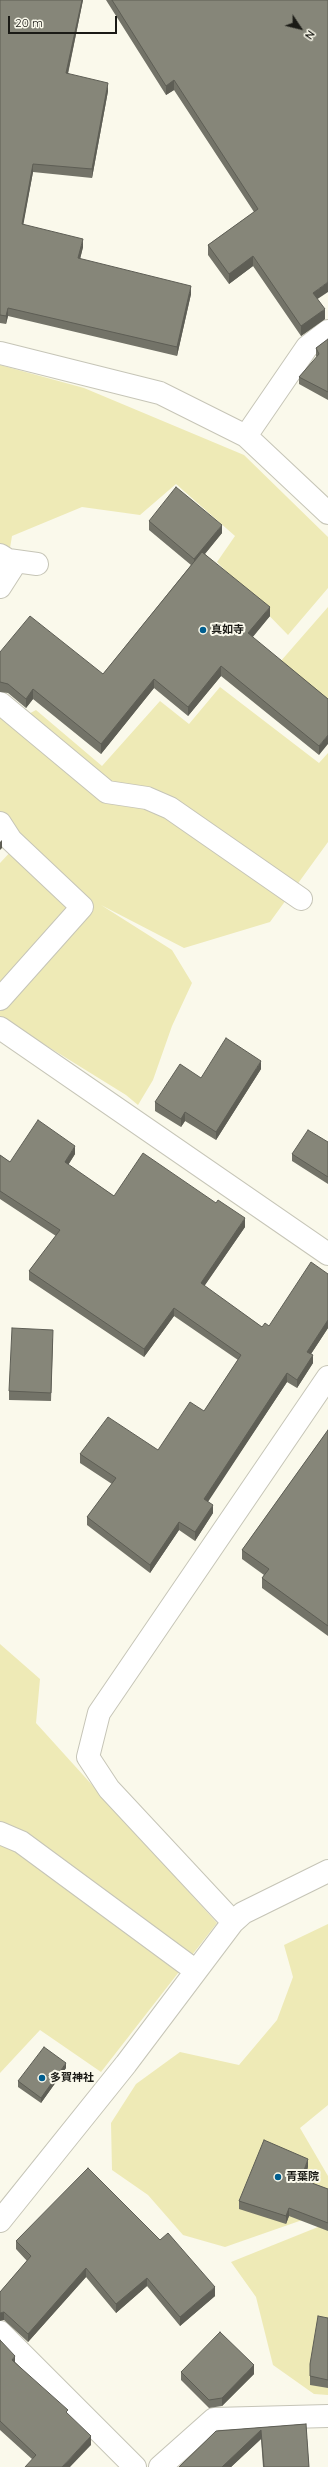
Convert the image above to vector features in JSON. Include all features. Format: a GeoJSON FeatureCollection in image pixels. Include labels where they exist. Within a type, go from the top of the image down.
{"type":"FeatureCollection","features":[{"type":"Feature","properties":{"kind":"street"},"geometry":{"type":"LineString","coordinates":[[246,436],[307,347],[328,331]]}},
{"type":"Feature","properties":{"kind":"street"},"geometry":{"type":"LineString","coordinates":[[0,353],[160,394],[246,436],[328,513]]}},
{"type":"Feature","properties":{"kind":"street"},"geometry":{"type":"LineString","coordinates":[[0,587],[18,560]]}},
{"type":"Feature","properties":{"kind":"street"},"geometry":{"type":"LineString","coordinates":[[0,703],[107,792],[147,798],[170,808],[301,899]]}},
{"type":"Feature","properties":{"kind":"street"},"geometry":{"type":"LineString","coordinates":[[0,823],[11,840],[82,908],[0,999]]}},
{"type":"Feature","properties":{"kind":"street"},"geometry":{"type":"LineString","coordinates":[[0,1028],[328,1254]]}},
{"type":"Feature","properties":{"kind":"street"},"geometry":{"type":"LineString","coordinates":[[233,1922],[109,1789],[88,1757],[99,1713],[328,1377]]}},
{"type":"Feature","properties":{"kind":"street"},"geometry":{"type":"LineString","coordinates":[[0,1833],[20,1842],[196,1971]]}},
{"type":"Feature","properties":{"kind":"street"},"geometry":{"type":"LineString","coordinates":[[0,2221],[126,2064],[233,1922],[242,1913],[328,1871]]}},
{"type":"Feature","properties":{"kind":"street"},"geometry":{"type":"LineString","coordinates":[[0,2332],[135,2467]]}},
{"type":"Feature","properties":{"kind":"street"},"geometry":{"type":"LineString","coordinates":[[160,2467],[214,2418],[328,2416]]}},
{"type":"Feature","properties":{"kind":"shaded area"},"geometry":{"type":"Polygon","coordinates":[[[0,365],[84,388],[244,455],[328,537],[328,588],[288,635],[217,562],[235,536],[176,484],[140,515],[82,507],[12,536],[8,560],[0,561],[0,365]]]}},
{"type":"Feature","properties":{"kind":"shaded area"},"geometry":{"type":"Polygon","coordinates":[[[328,607],[328,703],[280,662],[328,607]]]}},
{"type":"Feature","properties":{"kind":"shaded area"},"geometry":{"type":"Polygon","coordinates":[[[220,687],[319,763],[328,753],[328,842],[270,922],[184,948],[101,905],[172,950],[192,983],[172,1026],[153,1080],[138,1105],[126,1095],[0,1017],[0,863],[15,847],[0,824],[0,701],[23,717],[36,710],[102,766],[160,701],[189,724],[220,687]]]}},
{"type":"Feature","properties":{"kind":"shaded area"},"geometry":{"type":"Polygon","coordinates":[[[0,1644],[40,1679],[36,1723],[217,1923],[101,2072],[40,2030],[0,2073],[0,1644]]]}},
{"type":"Feature","properties":{"kind":"shaded area"},"geometry":{"type":"Polygon","coordinates":[[[328,1924],[328,2105],[300,2128],[328,2176],[328,2211],[225,2247],[183,2235],[148,2195],[112,2170],[111,2123],[136,2084],[180,2052],[239,2065],[277,2020],[293,1977],[284,1945],[328,1924]]]}},
{"type":"Feature","properties":{"kind":"shaded area"},"geometry":{"type":"Polygon","coordinates":[[[328,2223],[328,2395],[314,2394],[273,2365],[256,2297],[231,2262],[328,2223]]]}},
{"type":"Feature","properties":{"kind":"building"},"geometry":{"type":"Polygon","coordinates":[[[0,0],[82,0],[66,73],[108,83],[92,169],[33,164],[22,224],[83,239],[78,258],[191,286],[177,347],[8,308],[6,316],[0,315],[0,0]]]}},
{"type":"Feature","properties":{"kind":"building"},"geometry":{"type":"Polygon","coordinates":[[[112,0],[328,0],[328,282],[313,293],[325,309],[301,326],[253,256],[229,274],[208,245],[258,209],[174,80],[166,86],[112,0]]]}},
{"type":"Feature","properties":{"kind":"building"},"geometry":{"type":"Polygon","coordinates":[[[328,339],[328,392],[299,377],[319,354],[316,348],[328,339]]]}},
{"type":"Feature","properties":{"kind":"building"},"geometry":{"type":"Polygon","coordinates":[[[176,487],[222,525],[194,559],[149,521],[176,487]]]}},
{"type":"Feature","properties":{"kind":"building"},"geometry":{"type":"Polygon","coordinates":[[[202,552],[270,607],[248,633],[328,699],[328,735],[319,746],[221,666],[188,707],[154,679],[101,744],[33,689],[26,699],[8,684],[0,682],[0,652],[30,616],[103,674],[202,552]]]}},
{"type":"Feature","properties":{"kind":"building"},"geometry":{"type":"Polygon","coordinates":[[[226,1038],[261,1061],[216,1132],[185,1112],[181,1119],[155,1102],[180,1064],[201,1078],[226,1038]]]}},
{"type":"Feature","properties":{"kind":"building"},"geometry":{"type":"Polygon","coordinates":[[[38,1120],[75,1146],[65,1162],[114,1196],[143,1153],[216,1203],[218,1200],[245,1218],[201,1283],[262,1327],[265,1323],[269,1326],[311,1262],[328,1274],[328,1320],[307,1352],[313,1355],[297,1380],[287,1373],[204,1499],[213,1505],[195,1532],[179,1522],[150,1565],[87,1517],[116,1478],[80,1454],[108,1417],[158,1450],[190,1402],[204,1411],[241,1355],[174,1308],[144,1349],[29,1271],[60,1230],[0,1191],[0,1155],[10,1162],[38,1120]]]}},
{"type":"Feature","properties":{"kind":"building"},"geometry":{"type":"Polygon","coordinates":[[[308,1130],[328,1142],[328,1177],[292,1154],[308,1130]]]}},
{"type":"Feature","properties":{"kind":"building"},"geometry":{"type":"Polygon","coordinates":[[[12,1328],[53,1330],[51,1393],[9,1391],[12,1328]]]}},
{"type":"Feature","properties":{"kind":"building"},"geometry":{"type":"Polygon","coordinates":[[[328,1430],[328,1626],[262,1578],[269,1569],[242,1550],[328,1430]]]}},
{"type":"Feature","properties":{"kind":"building","name":"多賀神社"},"geometry":{"type":"Polygon","coordinates":[[[44,2047],[66,2063],[41,2098],[18,2081],[44,2047]]]}},
{"type":"Feature","properties":{"kind":"building","name":"青葉院"},"geometry":{"type":"Polygon","coordinates":[[[264,2140],[308,2159],[301,2179],[328,2189],[328,2223],[289,2208],[286,2216],[239,2201],[264,2140]]]}},
{"type":"Feature","properties":{"kind":"building"},"geometry":{"type":"Polygon","coordinates":[[[88,2168],[160,2240],[168,2233],[215,2287],[180,2317],[147,2278],[116,2304],[86,2268],[28,2334],[4,2312],[0,2313],[0,2292],[31,2256],[16,2241],[88,2168]]]}},
{"type":"Feature","properties":{"kind":"building"},"geometry":{"type":"Polygon","coordinates":[[[318,2316],[328,2318],[328,2380],[310,2376],[310,2364],[318,2316]]]}},
{"type":"Feature","properties":{"kind":"building"},"geometry":{"type":"Polygon","coordinates":[[[220,2332],[254,2365],[222,2398],[209,2400],[181,2372],[220,2332]]]}},
{"type":"Feature","properties":{"kind":"building"},"geometry":{"type":"Polygon","coordinates":[[[0,2340],[15,2356],[12,2360],[68,2410],[66,2412],[91,2436],[62,2467],[25,2467],[36,2455],[0,2421],[0,2340]]]}},
{"type":"Feature","properties":{"kind":"building"},"geometry":{"type":"Polygon","coordinates":[[[306,2424],[309,2467],[264,2467],[261,2430],[222,2467],[179,2467],[216,2431],[306,2424]]]}},
{"type":"Feature","properties":{"kind":"place","name":"真如寺"},"geometry":{"type":"Point","coordinates":[203,630]}},
{"type":"Feature","properties":{"kind":"place","name":"多賀神社"},"geometry":{"type":"Point","coordinates":[42,2078]}},
{"type":"Feature","properties":{"kind":"place","name":"青葉院"},"geometry":{"type":"Point","coordinates":[278,2177]}}]}
